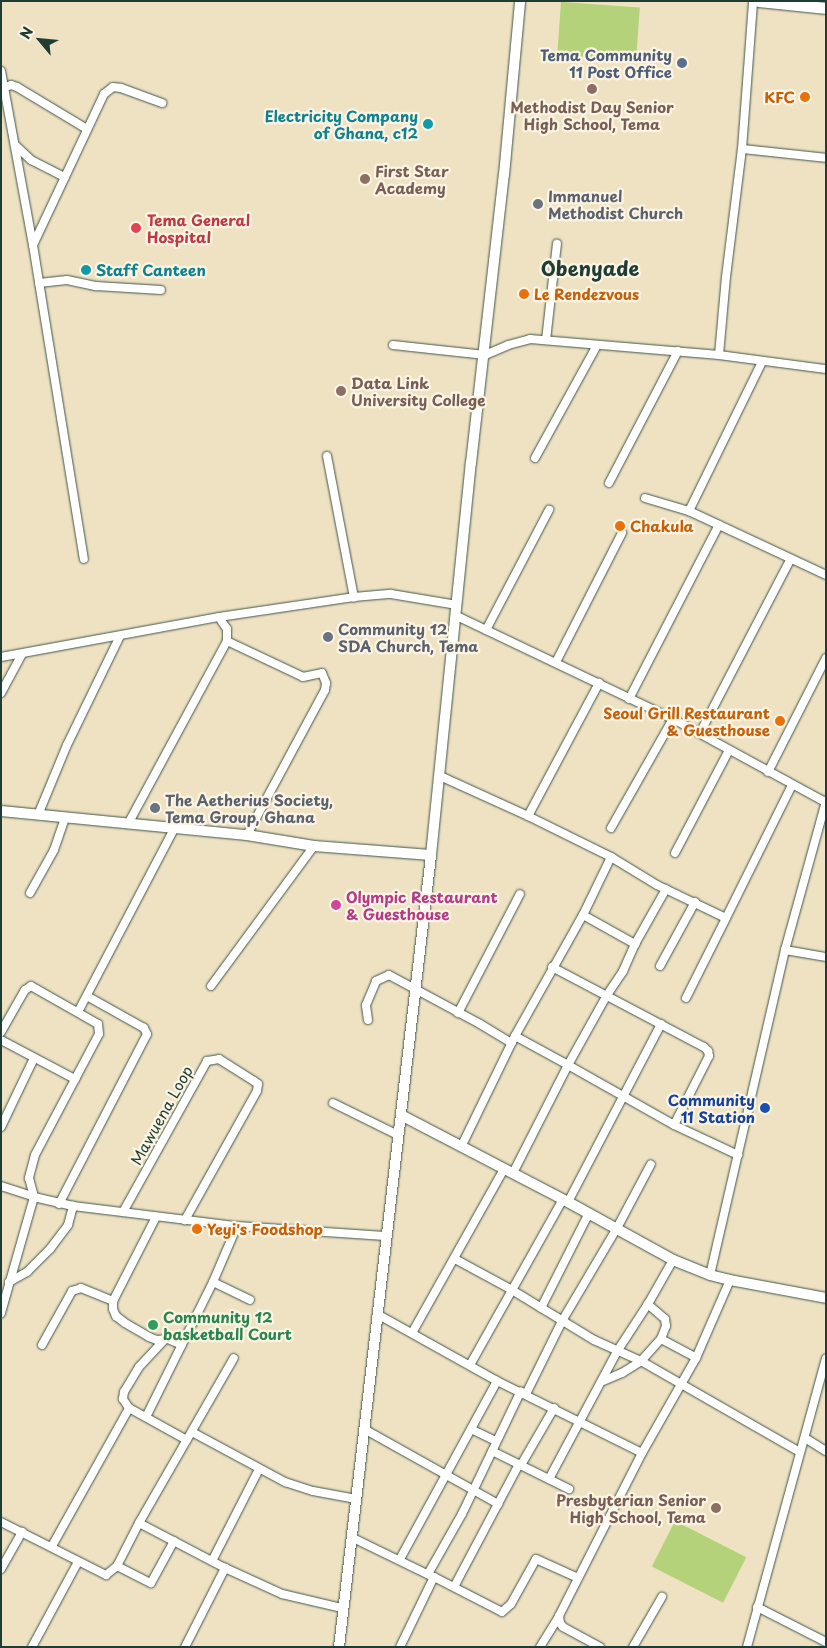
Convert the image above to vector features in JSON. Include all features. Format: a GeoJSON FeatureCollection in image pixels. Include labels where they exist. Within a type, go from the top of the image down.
{"type":"FeatureCollection","features":[{"type":"Feature","properties":{"kind":"main road"},"geometry":{"type":"LineString","coordinates":[[759,1],[826,8]]}},
{"type":"Feature","properties":{"kind":"street"},"geometry":{"type":"LineString","coordinates":[[339,1647],[342,1608],[440,776],[504,175],[520,1]]}},
{"type":"Feature","properties":{"kind":"street"},"geometry":{"type":"LineString","coordinates":[[719,355],[726,277],[742,149],[753,1]]}},
{"type":"Feature","properties":{"kind":"street"},"geometry":{"type":"LineString","coordinates":[[1,71],[2,88],[33,245],[84,559]]}},
{"type":"Feature","properties":{"kind":"street"},"geometry":{"type":"LineString","coordinates":[[2,88],[11,85],[17,87],[88,129]]}},
{"type":"Feature","properties":{"kind":"street"},"geometry":{"type":"LineString","coordinates":[[33,245],[104,94],[113,87],[121,88],[162,103]]}},
{"type":"Feature","properties":{"kind":"street"},"geometry":{"type":"LineString","coordinates":[[14,145],[31,160],[65,177]]}},
{"type":"Feature","properties":{"kind":"street"},"geometry":{"type":"LineString","coordinates":[[742,149],[826,158]]}},
{"type":"Feature","properties":{"kind":"street"},"geometry":{"type":"LineString","coordinates":[[546,340],[557,244]]}},
{"type":"Feature","properties":{"kind":"street"},"geometry":{"type":"LineString","coordinates":[[39,284],[67,280],[96,286],[161,290]]}},
{"type":"Feature","properties":{"kind":"street"},"geometry":{"type":"LineString","coordinates":[[393,345],[485,355],[524,340],[546,340],[719,355],[826,369]]}},
{"type":"Feature","properties":{"kind":"street"},"geometry":{"type":"LineString","coordinates":[[535,458],[597,345]]}},
{"type":"Feature","properties":{"kind":"street"},"geometry":{"type":"LineString","coordinates":[[608,483],[678,351]]}},
{"type":"Feature","properties":{"kind":"street"},"geometry":{"type":"LineString","coordinates":[[689,511],[762,362]]}},
{"type":"Feature","properties":{"kind":"street"},"geometry":{"type":"LineString","coordinates":[[327,456],[354,597]]}},
{"type":"Feature","properties":{"kind":"street"},"geometry":{"type":"LineString","coordinates":[[644,498],[689,511],[790,560],[826,575]]}},
{"type":"Feature","properties":{"kind":"street"},"geometry":{"type":"LineString","coordinates":[[486,630],[549,510]]}},
{"type":"Feature","properties":{"kind":"street"},"geometry":{"type":"LineString","coordinates":[[629,699],[719,525]]}},
{"type":"Feature","properties":{"kind":"street"},"geometry":{"type":"LineString","coordinates":[[556,662],[622,533]]}},
{"type":"Feature","properties":{"kind":"street"},"geometry":{"type":"LineString","coordinates":[[700,733],[790,560]]}},
{"type":"Feature","properties":{"kind":"street"},"geometry":{"type":"LineString","coordinates":[[1,657],[219,617],[354,597],[391,594],[457,605]]}},
{"type":"Feature","properties":{"kind":"street"},"geometry":{"type":"LineString","coordinates":[[457,616],[673,719],[792,785],[826,801],[785,950],[710,1275]]}},
{"type":"Feature","properties":{"kind":"street"},"geometry":{"type":"LineString","coordinates":[[128,824],[227,641],[227,629],[219,617]]}},
{"type":"Feature","properties":{"kind":"street"},"geometry":{"type":"LineString","coordinates":[[38,815],[67,745],[120,636]]}},
{"type":"Feature","properties":{"kind":"street"},"geometry":{"type":"LineString","coordinates":[[227,641],[303,677],[322,672],[326,683],[325,690],[247,835]]}},
{"type":"Feature","properties":{"kind":"street"},"geometry":{"type":"LineString","coordinates":[[1,693],[22,654]]}},
{"type":"Feature","properties":{"kind":"street"},"geometry":{"type":"LineString","coordinates":[[768,772],[826,658]]}},
{"type":"Feature","properties":{"kind":"street"},"geometry":{"type":"LineString","coordinates":[[528,816],[600,683]]}},
{"type":"Feature","properties":{"kind":"street"},"geometry":{"type":"LineString","coordinates":[[612,828],[673,719]]}},
{"type":"Feature","properties":{"kind":"street"},"geometry":{"type":"LineString","coordinates":[[675,853],[729,750]]}},
{"type":"Feature","properties":{"kind":"street"},"geometry":{"type":"LineString","coordinates":[[440,776],[528,816],[611,857],[666,889],[726,918]]}},
{"type":"Feature","properties":{"kind":"street"},"geometry":{"type":"LineString","coordinates":[[686,998],[792,785]]}},
{"type":"Feature","properties":{"kind":"street"},"geometry":{"type":"LineString","coordinates":[[1,811],[247,835],[314,846],[431,855]]}},
{"type":"Feature","properties":{"kind":"street"},"geometry":{"type":"LineString","coordinates":[[30,893],[54,850],[65,818]]}},
{"type":"Feature","properties":{"kind":"street"},"geometry":{"type":"LineString","coordinates":[[78,1012],[174,829]]}},
{"type":"Feature","properties":{"kind":"street"},"geometry":{"type":"LineString","coordinates":[[210,986],[314,846]]}},
{"type":"Feature","properties":{"kind":"street"},"geometry":{"type":"LineString","coordinates":[[462,1146],[513,1040],[552,967],[583,915],[611,857]]}},
{"type":"Feature","properties":{"kind":"street"},"geometry":{"type":"LineString","coordinates":[[412,1333],[509,1171],[607,995],[623,971],[635,944],[666,889]]}},
{"type":"Feature","properties":{"kind":"street"},"geometry":{"type":"LineString","coordinates":[[458,1012],[520,894]]}},
{"type":"Feature","properties":{"kind":"street"},"geometry":{"type":"LineString","coordinates":[[660,966],[695,902]]}},
{"type":"Feature","properties":{"kind":"street"},"geometry":{"type":"LineString","coordinates":[[583,915],[635,944]]}},
{"type":"Feature","properties":{"kind":"street"},"geometry":{"type":"LineString","coordinates":[[785,950],[826,957]]}},
{"type":"Feature","properties":{"kind":"street"},"geometry":{"type":"LineString","coordinates":[[552,967],[704,1046],[708,1051],[709,1056],[674,1125]]}},
{"type":"Feature","properties":{"kind":"street"},"geometry":{"type":"LineString","coordinates":[[368,1020],[366,1005],[376,981],[389,975],[513,1040],[568,1066],[674,1125],[738,1156]]}},
{"type":"Feature","properties":{"kind":"street"},"geometry":{"type":"LineString","coordinates":[[1,1032],[25,990],[31,986],[98,1024],[99,1034],[35,1154],[29,1178],[34,1197],[1,1312]]}},
{"type":"Feature","properties":{"kind":"street"},"geometry":{"type":"LineString","coordinates":[[59,1204],[147,1034],[144,1028],[87,996]]}},
{"type":"Feature","properties":{"kind":"street"},"geometry":{"type":"LineString","coordinates":[[470,1365],[565,1200],[660,1024]]}},
{"type":"Feature","properties":{"kind":"street"},"geometry":{"type":"LineString","coordinates":[[1,1040],[74,1079]]}},
{"type":"Feature","properties":{"kind":"street"},"geometry":{"type":"LineString","coordinates":[[1,1127],[34,1058]]}},
{"type":"Feature","properties":{"kind":"street","name":"Mawuena Loop"},"geometry":{"type":"LineString","coordinates":[[123,1212],[207,1061],[219,1059],[254,1080],[258,1084],[257,1091],[184,1220]]}},
{"type":"Feature","properties":{"kind":"street"},"geometry":{"type":"LineString","coordinates":[[333,1103],[398,1135]]}},
{"type":"Feature","properties":{"kind":"street"},"geometry":{"type":"LineString","coordinates":[[401,1115],[565,1200],[673,1260],[710,1275],[730,1280],[826,1298]]}},
{"type":"Feature","properties":{"kind":"street"},"geometry":{"type":"LineString","coordinates":[[400,1647],[431,1576],[496,1441],[562,1321],[617,1228],[651,1164]]}},
{"type":"Feature","properties":{"kind":"street"},"geometry":{"type":"LineString","coordinates":[[1,1186],[59,1204],[156,1217],[237,1226],[386,1236]]}},
{"type":"Feature","properties":{"kind":"street"},"geometry":{"type":"LineString","coordinates":[[9,1282],[27,1272],[50,1249],[68,1225],[73,1206]]}},
{"type":"Feature","properties":{"kind":"street"},"geometry":{"type":"LineString","coordinates":[[541,1308],[589,1213]]}},
{"type":"Feature","properties":{"kind":"street"},"geometry":{"type":"LineString","coordinates":[[156,1217],[113,1302],[116,1316],[125,1323],[150,1337],[182,1345]]}},
{"type":"Feature","properties":{"kind":"street"},"geometry":{"type":"LineString","coordinates":[[146,1417],[213,1282],[237,1226]]}},
{"type":"Feature","properties":{"kind":"street"},"geometry":{"type":"LineString","coordinates":[[455,1260],[512,1290],[562,1321],[641,1361],[800,1452]]}},
{"type":"Feature","properties":{"kind":"street"},"geometry":{"type":"LineString","coordinates":[[549,1479],[618,1350],[648,1304],[673,1260]]}},
{"type":"Feature","properties":{"kind":"street"},"geometry":{"type":"LineString","coordinates":[[540,1647],[559,1616],[642,1453],[680,1383],[696,1358],[730,1280]]}},
{"type":"Feature","properties":{"kind":"street"},"geometry":{"type":"LineString","coordinates":[[213,1282],[250,1300]]}},
{"type":"Feature","properties":{"kind":"street"},"geometry":{"type":"LineString","coordinates":[[42,1345],[72,1291],[82,1288],[113,1302]]}},
{"type":"Feature","properties":{"kind":"street"},"geometry":{"type":"LineString","coordinates":[[603,1381],[622,1373],[641,1361],[661,1339],[666,1326],[665,1318],[648,1304]]}},
{"type":"Feature","properties":{"kind":"street"},"geometry":{"type":"LineString","coordinates":[[377,1314],[497,1381],[642,1453]]}},
{"type":"Feature","properties":{"kind":"street"},"geometry":{"type":"LineString","coordinates":[[661,1339],[696,1358]]}},
{"type":"Feature","properties":{"kind":"street"},"geometry":{"type":"LineString","coordinates":[[164,1340],[139,1367],[124,1392],[123,1399],[129,1408],[187,1440]]}},
{"type":"Feature","properties":{"kind":"street"},"geometry":{"type":"LineString","coordinates":[[1,1522],[52,1546],[78,1562],[106,1575],[117,1566],[234,1358]]}},
{"type":"Feature","properties":{"kind":"street"},"geometry":{"type":"LineString","coordinates":[[747,1647],[826,1359]]}},
{"type":"Feature","properties":{"kind":"street"},"geometry":{"type":"LineString","coordinates":[[400,1559],[497,1381]]}},
{"type":"Feature","properties":{"kind":"street"},"geometry":{"type":"LineString","coordinates":[[52,1546],[129,1408]]}},
{"type":"Feature","properties":{"kind":"street"},"geometry":{"type":"LineString","coordinates":[[454,1588],[498,1504],[554,1408]]}},
{"type":"Feature","properties":{"kind":"street"},"geometry":{"type":"LineString","coordinates":[[364,1429],[498,1504]]}},
{"type":"Feature","properties":{"kind":"street"},"geometry":{"type":"LineString","coordinates":[[471,1429],[496,1441]]}},
{"type":"Feature","properties":{"kind":"street"},"geometry":{"type":"LineString","coordinates":[[192,1432],[285,1482],[313,1491],[356,1499]]}},
{"type":"Feature","properties":{"kind":"street"},"geometry":{"type":"LineString","coordinates":[[805,1438],[826,1450]]}},
{"type":"Feature","properties":{"kind":"street"},"geometry":{"type":"LineString","coordinates":[[492,1451],[569,1489]]}},
{"type":"Feature","properties":{"kind":"street"},"geometry":{"type":"LineString","coordinates":[[212,1561],[259,1469]]}},
{"type":"Feature","properties":{"kind":"street"},"geometry":{"type":"LineString","coordinates":[[140,1523],[225,1568],[282,1594],[342,1608]]}},
{"type":"Feature","properties":{"kind":"street"},"geometry":{"type":"LineString","coordinates":[[1,1569],[22,1532]]}},
{"type":"Feature","properties":{"kind":"street"},"geometry":{"type":"LineString","coordinates":[[351,1537],[400,1559],[502,1612],[512,1604],[536,1560],[578,1578]]}},
{"type":"Feature","properties":{"kind":"street"},"geometry":{"type":"LineString","coordinates":[[117,1566],[151,1583],[174,1541]]}},
{"type":"Feature","properties":{"kind":"street"},"geometry":{"type":"LineString","coordinates":[[32,1647],[78,1562]]}},
{"type":"Feature","properties":{"kind":"street"},"geometry":{"type":"LineString","coordinates":[[185,1647],[225,1568]]}},
{"type":"Feature","properties":{"kind":"street"},"geometry":{"type":"LineString","coordinates":[[633,1647],[662,1597]]}},
{"type":"Feature","properties":{"kind":"street"},"geometry":{"type":"LineString","coordinates":[[757,1607],[826,1642]]}},
{"type":"Feature","properties":{"kind":"street"},"geometry":{"type":"LineString","coordinates":[[559,1616],[560,1622],[564,1627],[600,1647]]}},
{"type":"Feature","properties":{"kind":"green space"},"geometry":{"type":"Polygon","coordinates":[[[561,2],[640,8],[636,60],[557,55],[561,2]]]}},
{"type":"Feature","properties":{"kind":"green space"},"geometry":{"type":"Polygon","coordinates":[[[675,1521],[746,1557],[723,1603],[652,1566],[675,1521]]]}},
{"type":"Feature","properties":{"kind":"place","name":"Tema Community 11 Post Office"},"geometry":{"type":"Point","coordinates":[682,63]}},
{"type":"Feature","properties":{"kind":"place","name":"Methodist Day Senior High School, Tema"},"geometry":{"type":"Point","coordinates":[592,89]}},
{"type":"Feature","properties":{"kind":"place","name":"KFC"},"geometry":{"type":"Point","coordinates":[805,97]}},
{"type":"Feature","properties":{"kind":"place","name":"Electricity Company of Ghana, c12"},"geometry":{"type":"Point","coordinates":[428,124]}},
{"type":"Feature","properties":{"kind":"place","name":"First Star Academy"},"geometry":{"type":"Point","coordinates":[365,179]}},
{"type":"Feature","properties":{"kind":"place","name":"Immanuel Methodist Church"},"geometry":{"type":"Point","coordinates":[538,204]}},
{"type":"Feature","properties":{"kind":"place","name":"Tema General Hospital"},"geometry":{"type":"Point","coordinates":[136,228]}},
{"type":"Feature","properties":{"kind":"place","name":"Staff Canteen"},"geometry":{"type":"Point","coordinates":[86,270]}},
{"type":"Feature","properties":{"kind":"place","name":"Le Rendezvous"},"geometry":{"type":"Point","coordinates":[524,294]}},
{"type":"Feature","properties":{"kind":"place","name":"Data Link University College"},"geometry":{"type":"Point","coordinates":[341,391]}},
{"type":"Feature","properties":{"kind":"place","name":"Chakula"},"geometry":{"type":"Point","coordinates":[620,526]}},
{"type":"Feature","properties":{"kind":"place","name":"Community 12 SDA Church, Tema"},"geometry":{"type":"Point","coordinates":[328,637]}},
{"type":"Feature","properties":{"kind":"place","name":"Seoul Grill Restaurant & Guesthouse"},"geometry":{"type":"Point","coordinates":[780,721]}},
{"type":"Feature","properties":{"kind":"place","name":"The Aetherius Society, Tema Group, Ghana"},"geometry":{"type":"Point","coordinates":[155,808]}},
{"type":"Feature","properties":{"kind":"place","name":"Olympic Restaurant & Guesthouse"},"geometry":{"type":"Point","coordinates":[336,905]}},
{"type":"Feature","properties":{"kind":"place","name":"Community 11 Station"},"geometry":{"type":"Point","coordinates":[765,1108]}},
{"type":"Feature","properties":{"kind":"place","name":"Yeyi's Foodshop"},"geometry":{"type":"Point","coordinates":[197,1229]}},
{"type":"Feature","properties":{"kind":"place","name":"Community 12 basketball Court"},"geometry":{"type":"Point","coordinates":[153,1325]}},
{"type":"Feature","properties":{"kind":"place","name":"Presbyterian Senior High School, Tema"},"geometry":{"type":"Point","coordinates":[716,1508]}},
{"type":"Feature","properties":{"kind":"district","name":"Obenyade"},"geometry":{"type":"Point","coordinates":[590,268]}}]}
